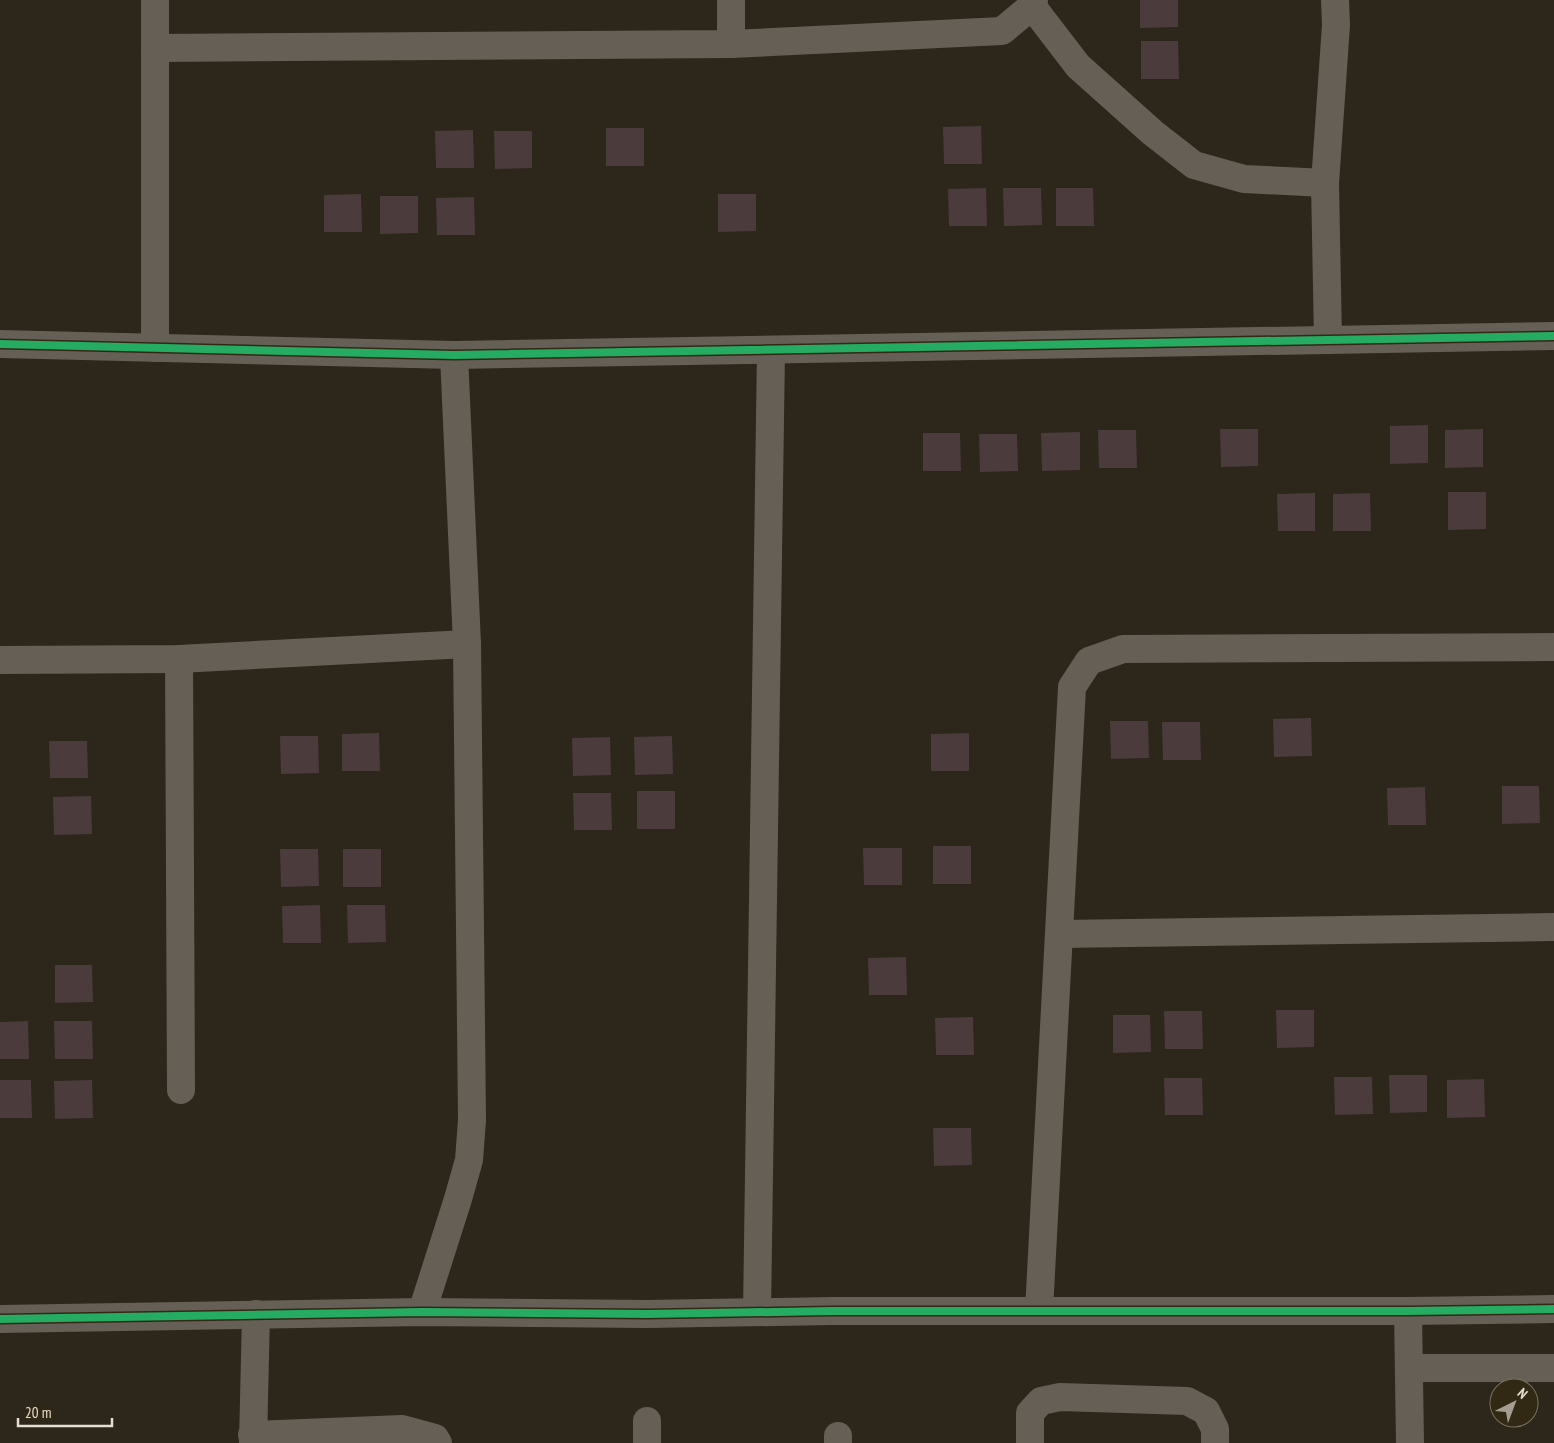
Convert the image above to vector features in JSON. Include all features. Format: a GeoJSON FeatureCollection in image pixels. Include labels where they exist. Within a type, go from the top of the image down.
{"type":"FeatureCollection","features":[{"type":"Feature","properties":{"kind":"street"},"geometry":{"type":"LineString","coordinates":[[155,0],[155,348]]}},
{"type":"Feature","properties":{"kind":"street"},"geometry":{"type":"LineString","coordinates":[[731,0],[731,44]]}},
{"type":"Feature","properties":{"kind":"street"},"geometry":{"type":"LineString","coordinates":[[1328,340],[1325,183],[1336,25],[1335,0]]}},
{"type":"Feature","properties":{"kind":"street"},"geometry":{"type":"LineString","coordinates":[[156,48],[731,44],[1002,31],[1033,3],[1078,66],[1153,133],[1194,165],[1244,179],[1325,183]]}},
{"type":"Feature","properties":{"kind":"street"},"geometry":{"type":"LineString","coordinates":[[0,344],[454,355],[1554,336]]}},
{"type":"Feature","properties":{"kind":"street"},"geometry":{"type":"LineString","coordinates":[[757,1312],[771,350]]}},
{"type":"Feature","properties":{"kind":"street"},"geometry":{"type":"LineString","coordinates":[[422,1312],[466,1170],[472,1120],[467,644],[454,355]]}},
{"type":"Feature","properties":{"kind":"street"},"geometry":{"type":"LineString","coordinates":[[0,660],[179,659],[467,644]]}},
{"type":"Feature","properties":{"kind":"street"},"geometry":{"type":"LineString","coordinates":[[1039,1311],[1072,686],[1089,661],[1122,649],[1554,647]]}},
{"type":"Feature","properties":{"kind":"street"},"geometry":{"type":"LineString","coordinates":[[179,659],[181,1090]]}},
{"type":"Feature","properties":{"kind":"street"},"geometry":{"type":"LineString","coordinates":[[1060,934],[1554,927]]}},
{"type":"Feature","properties":{"kind":"street"},"geometry":{"type":"LineString","coordinates":[[0,1319],[422,1312],[647,1314],[1554,1309]]}},
{"type":"Feature","properties":{"kind":"street"},"geometry":{"type":"LineString","coordinates":[[1408,1310],[1410,1443]]}},
{"type":"Feature","properties":{"kind":"street"},"geometry":{"type":"LineString","coordinates":[[256,1314],[252,1439],[402,1429],[434,1438],[438,1443]]}},
{"type":"Feature","properties":{"kind":"street"},"geometry":{"type":"LineString","coordinates":[[1409,1368],[1554,1368]]}},
{"type":"Feature","properties":{"kind":"street"},"geometry":{"type":"LineString","coordinates":[[1030,1443],[1030,1413],[1041,1401],[1060,1397],[1187,1402],[1206,1410],[1215,1429],[1216,1443]]}},
{"type":"Feature","properties":{"kind":"building"},"geometry":{"type":"Polygon","coordinates":[[[1140,0],[1178,0],[1178,27],[1140,28],[1140,0]]]}},
{"type":"Feature","properties":{"kind":"building"},"geometry":{"type":"Polygon","coordinates":[[[1141,41],[1178,41],[1179,79],[1141,79],[1141,41]]]}},
{"type":"Feature","properties":{"kind":"building"},"geometry":{"type":"Polygon","coordinates":[[[981,126],[982,164],[944,164],[943,127],[981,126]]]}},
{"type":"Feature","properties":{"kind":"building"},"geometry":{"type":"Polygon","coordinates":[[[606,128],[644,128],[644,166],[606,166],[606,128]]]}},
{"type":"Feature","properties":{"kind":"building"},"geometry":{"type":"Polygon","coordinates":[[[473,130],[474,168],[436,168],[435,131],[473,130]]]}},
{"type":"Feature","properties":{"kind":"building"},"geometry":{"type":"Polygon","coordinates":[[[494,131],[532,131],[532,168],[495,169],[494,131]]]}},
{"type":"Feature","properties":{"kind":"building"},"geometry":{"type":"Polygon","coordinates":[[[986,188],[987,226],[949,226],[948,189],[986,188]]]}},
{"type":"Feature","properties":{"kind":"building"},"geometry":{"type":"Polygon","coordinates":[[[1003,188],[1041,188],[1042,225],[1004,226],[1003,188]]]}},
{"type":"Feature","properties":{"kind":"building"},"geometry":{"type":"Polygon","coordinates":[[[1056,188],[1093,188],[1094,226],[1056,226],[1056,188]]]}},
{"type":"Feature","properties":{"kind":"building"},"geometry":{"type":"Polygon","coordinates":[[[361,194],[362,232],[324,232],[324,195],[361,194]]]}},
{"type":"Feature","properties":{"kind":"building"},"geometry":{"type":"Polygon","coordinates":[[[718,194],[756,194],[756,231],[718,232],[718,194]]]}},
{"type":"Feature","properties":{"kind":"building"},"geometry":{"type":"Polygon","coordinates":[[[380,196],[418,196],[418,233],[380,234],[380,196]]]}},
{"type":"Feature","properties":{"kind":"building"},"geometry":{"type":"Polygon","coordinates":[[[474,197],[475,235],[437,235],[436,198],[474,197]]]}},
{"type":"Feature","properties":{"kind":"building"},"geometry":{"type":"Polygon","coordinates":[[[1428,425],[1428,463],[1390,464],[1390,426],[1428,425]]]}},
{"type":"Feature","properties":{"kind":"building"},"geometry":{"type":"Polygon","coordinates":[[[1220,429],[1258,429],[1258,466],[1221,467],[1220,429]]]}},
{"type":"Feature","properties":{"kind":"building"},"geometry":{"type":"Polygon","coordinates":[[[1483,429],[1483,467],[1445,468],[1445,430],[1483,429]]]}},
{"type":"Feature","properties":{"kind":"building"},"geometry":{"type":"Polygon","coordinates":[[[1098,430],[1136,430],[1137,468],[1099,468],[1098,430]]]}},
{"type":"Feature","properties":{"kind":"building"},"geometry":{"type":"Polygon","coordinates":[[[1080,432],[1080,470],[1042,471],[1041,433],[1080,432]]]}},
{"type":"Feature","properties":{"kind":"building"},"geometry":{"type":"Polygon","coordinates":[[[923,433],[960,433],[961,471],[923,471],[923,433]]]}},
{"type":"Feature","properties":{"kind":"building"},"geometry":{"type":"Polygon","coordinates":[[[979,434],[1017,434],[1018,471],[980,472],[979,434]]]}},
{"type":"Feature","properties":{"kind":"building"},"geometry":{"type":"Polygon","coordinates":[[[1448,492],[1486,492],[1486,529],[1448,530],[1448,492]]]}},
{"type":"Feature","properties":{"kind":"building"},"geometry":{"type":"Polygon","coordinates":[[[1315,493],[1315,531],[1278,531],[1277,494],[1315,493]]]}},
{"type":"Feature","properties":{"kind":"building"},"geometry":{"type":"Polygon","coordinates":[[[1370,493],[1371,531],[1333,531],[1333,494],[1370,493]]]}},
{"type":"Feature","properties":{"kind":"building"},"geometry":{"type":"Polygon","coordinates":[[[1311,718],[1312,756],[1274,757],[1273,719],[1311,718]]]}},
{"type":"Feature","properties":{"kind":"building"},"geometry":{"type":"Polygon","coordinates":[[[1110,721],[1148,721],[1149,758],[1111,759],[1110,721]]]}},
{"type":"Feature","properties":{"kind":"building"},"geometry":{"type":"Polygon","coordinates":[[[1162,722],[1200,722],[1201,760],[1163,760],[1162,722]]]}},
{"type":"Feature","properties":{"kind":"building"},"geometry":{"type":"Polygon","coordinates":[[[379,733],[380,771],[342,771],[342,734],[379,733]]]}},
{"type":"Feature","properties":{"kind":"building"},"geometry":{"type":"Polygon","coordinates":[[[969,733],[969,771],[931,771],[931,734],[969,733]]]}},
{"type":"Feature","properties":{"kind":"building"},"geometry":{"type":"Polygon","coordinates":[[[280,736],[318,736],[319,773],[281,774],[280,736]]]}},
{"type":"Feature","properties":{"kind":"building"},"geometry":{"type":"Polygon","coordinates":[[[672,736],[673,774],[635,775],[634,737],[672,736]]]}},
{"type":"Feature","properties":{"kind":"building"},"geometry":{"type":"Polygon","coordinates":[[[610,737],[611,775],[573,776],[572,738],[610,737]]]}},
{"type":"Feature","properties":{"kind":"building"},"geometry":{"type":"Polygon","coordinates":[[[49,741],[87,741],[88,778],[50,778],[49,741]]]}},
{"type":"Feature","properties":{"kind":"building"},"geometry":{"type":"Polygon","coordinates":[[[1502,786],[1539,786],[1540,823],[1502,824],[1502,786]]]}},
{"type":"Feature","properties":{"kind":"building"},"geometry":{"type":"Polygon","coordinates":[[[1425,787],[1426,825],[1388,825],[1387,788],[1425,787]]]}},
{"type":"Feature","properties":{"kind":"building"},"geometry":{"type":"Polygon","coordinates":[[[637,791],[675,791],[675,829],[637,829],[637,791]]]}},
{"type":"Feature","properties":{"kind":"building"},"geometry":{"type":"Polygon","coordinates":[[[573,793],[611,793],[612,830],[574,830],[573,793]]]}},
{"type":"Feature","properties":{"kind":"building"},"geometry":{"type":"Polygon","coordinates":[[[91,796],[92,834],[54,835],[53,797],[91,796]]]}},
{"type":"Feature","properties":{"kind":"building"},"geometry":{"type":"Polygon","coordinates":[[[933,846],[971,846],[971,884],[933,884],[933,846]]]}},
{"type":"Feature","properties":{"kind":"building"},"geometry":{"type":"Polygon","coordinates":[[[863,848],[902,848],[902,885],[864,885],[863,848]]]}},
{"type":"Feature","properties":{"kind":"building"},"geometry":{"type":"Polygon","coordinates":[[[280,849],[318,849],[319,886],[281,887],[280,849]]]}},
{"type":"Feature","properties":{"kind":"building"},"geometry":{"type":"Polygon","coordinates":[[[343,849],[381,849],[381,887],[343,887],[343,849]]]}},
{"type":"Feature","properties":{"kind":"building"},"geometry":{"type":"Polygon","coordinates":[[[320,905],[321,943],[283,943],[282,906],[320,905]]]}},
{"type":"Feature","properties":{"kind":"building"},"geometry":{"type":"Polygon","coordinates":[[[347,905],[385,905],[386,942],[348,943],[347,905]]]}},
{"type":"Feature","properties":{"kind":"building"},"geometry":{"type":"Polygon","coordinates":[[[906,957],[907,995],[869,995],[868,958],[906,957]]]}},
{"type":"Feature","properties":{"kind":"building"},"geometry":{"type":"Polygon","coordinates":[[[55,965],[92,965],[93,1002],[55,1003],[55,965]]]}},
{"type":"Feature","properties":{"kind":"building"},"geometry":{"type":"Polygon","coordinates":[[[1276,1010],[1314,1010],[1314,1047],[1277,1048],[1276,1010]]]}},
{"type":"Feature","properties":{"kind":"building"},"geometry":{"type":"Polygon","coordinates":[[[1164,1011],[1202,1011],[1203,1049],[1165,1049],[1164,1011]]]}},
{"type":"Feature","properties":{"kind":"building"},"geometry":{"type":"Polygon","coordinates":[[[1113,1015],[1150,1015],[1151,1052],[1113,1053],[1113,1015]]]}},
{"type":"Feature","properties":{"kind":"building"},"geometry":{"type":"Polygon","coordinates":[[[973,1017],[974,1055],[936,1055],[935,1018],[973,1017]]]}},
{"type":"Feature","properties":{"kind":"building"},"geometry":{"type":"Polygon","coordinates":[[[28,1021],[29,1059],[0,1059],[0,1022],[28,1021]]]}},
{"type":"Feature","properties":{"kind":"building"},"geometry":{"type":"Polygon","coordinates":[[[54,1021],[92,1021],[93,1059],[55,1059],[54,1021]]]}},
{"type":"Feature","properties":{"kind":"building"},"geometry":{"type":"Polygon","coordinates":[[[1389,1075],[1427,1075],[1427,1112],[1390,1113],[1389,1075]]]}},
{"type":"Feature","properties":{"kind":"building"},"geometry":{"type":"Polygon","coordinates":[[[1334,1077],[1372,1077],[1373,1114],[1335,1115],[1334,1077]]]}},
{"type":"Feature","properties":{"kind":"building"},"geometry":{"type":"Polygon","coordinates":[[[1164,1078],[1202,1078],[1203,1115],[1165,1115],[1164,1078]]]}},
{"type":"Feature","properties":{"kind":"building"},"geometry":{"type":"Polygon","coordinates":[[[1484,1079],[1485,1117],[1447,1118],[1447,1080],[1484,1079]]]}},
{"type":"Feature","properties":{"kind":"building"},"geometry":{"type":"Polygon","coordinates":[[[0,1080],[31,1080],[32,1118],[0,1118],[0,1080]]]}},
{"type":"Feature","properties":{"kind":"building"},"geometry":{"type":"Polygon","coordinates":[[[92,1080],[93,1118],[55,1119],[54,1081],[92,1080]]]}},
{"type":"Feature","properties":{"kind":"building"},"geometry":{"type":"Polygon","coordinates":[[[933,1128],[971,1128],[972,1165],[934,1166],[933,1128]]]}},
{"type":"Feature","properties":{"kind":"cycle path"},"geometry":{"type":"LineString","coordinates":[[0,344],[454,355],[1554,336]]}},
{"type":"Feature","properties":{"kind":"cycle path"},"geometry":{"type":"LineString","coordinates":[[0,1319],[422,1312],[647,1314],[832,1311],[1408,1311],[1554,1309]]}}]}
